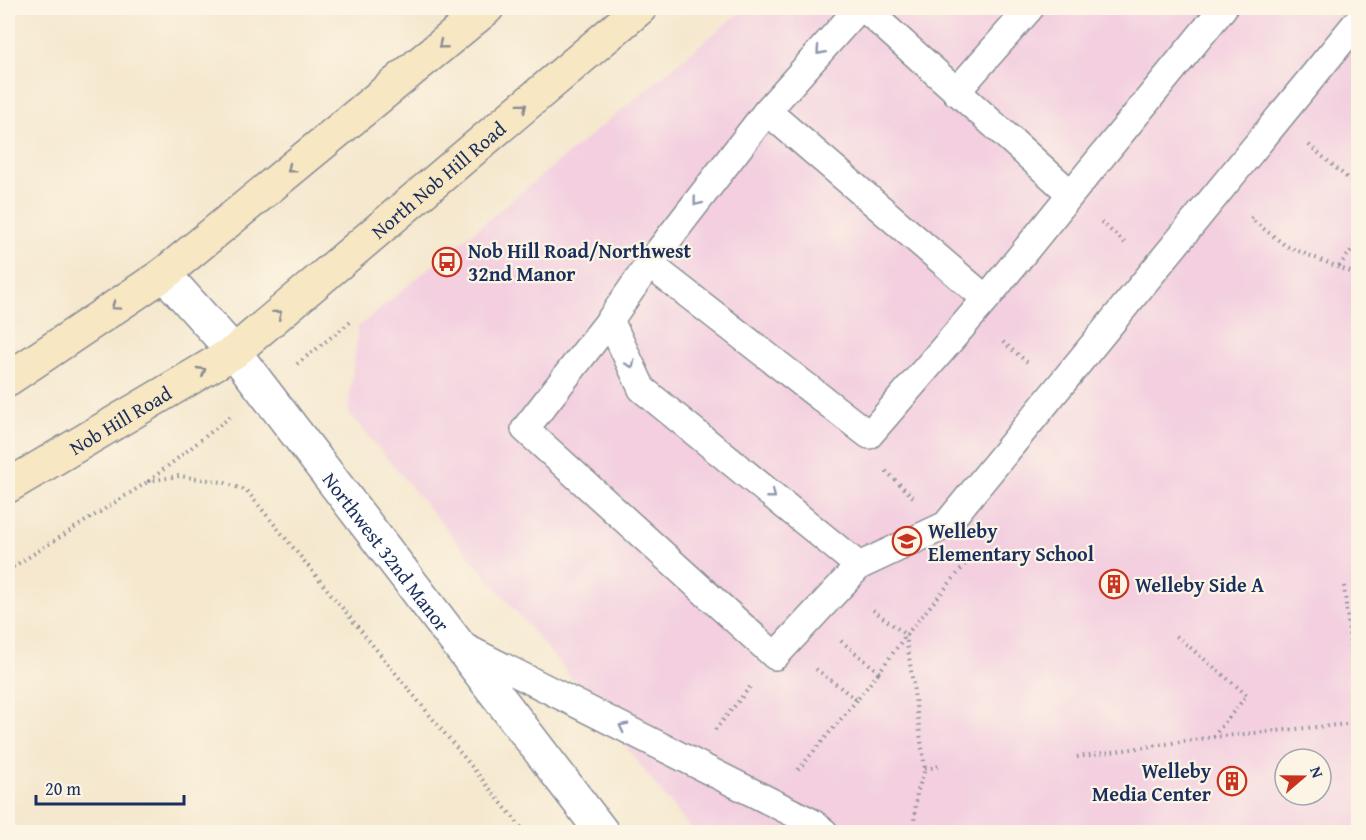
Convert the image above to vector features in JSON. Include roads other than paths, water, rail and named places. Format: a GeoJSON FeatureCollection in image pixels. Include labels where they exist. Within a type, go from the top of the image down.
{"type":"FeatureCollection","features":[{"type":"Feature","properties":{"kind":"main road"},"geometry":{"type":"LineString","coordinates":[[8,379],[164,274],[487,8]]}},
{"type":"Feature","properties":{"kind":"main road","name":"North Nob Hill Road"},"geometry":{"type":"LineString","coordinates":[[234,352],[640,8]]}},
{"type":"Feature","properties":{"kind":"main road","name":"Nob Hill Road"},"geometry":{"type":"LineString","coordinates":[[8,486],[234,352]]}},
{"type":"Feature","properties":{"kind":"street","name":"Northwest 32nd Manor"},"geometry":{"type":"LineString","coordinates":[[164,274],[234,352],[602,832]]}},
{"type":"Feature","properties":{"kind":"lane"},"geometry":{"type":"LineString","coordinates":[[859,8],[767,111],[649,264],[610,321],[525,429],[780,651],[859,566],[946,525],[1359,21]]}},
{"type":"Feature","properties":{"kind":"lane"},"geometry":{"type":"LineString","coordinates":[[864,8],[1071,194]]}},
{"type":"Feature","properties":{"kind":"lane"},"geometry":{"type":"LineString","coordinates":[[956,92],[1030,8]]}},
{"type":"Feature","properties":{"kind":"lane"},"geometry":{"type":"LineString","coordinates":[[649,264],[869,435],[986,299],[1223,8]]}},
{"type":"Feature","properties":{"kind":"lane"},"geometry":{"type":"LineString","coordinates":[[767,111],[986,299]]}},
{"type":"Feature","properties":{"kind":"lane"},"geometry":{"type":"LineString","coordinates":[[610,321],[642,389],[859,566]]}},
{"type":"Feature","properties":{"kind":"lane"},"geometry":{"type":"LineString","coordinates":[[457,644],[811,822],[824,832]]}},
{"type":"Feature","properties":{"kind":"place","name":"Nob Hill Road/Northwest 32nd Manor"},"geometry":{"type":"Point","coordinates":[447,262]}},
{"type":"Feature","properties":{"kind":"place","name":"Welleby Elementary School"},"geometry":{"type":"Point","coordinates":[907,541]}},
{"type":"Feature","properties":{"kind":"place","name":"Welleby Side A"},"geometry":{"type":"Point","coordinates":[1114,584]}},
{"type":"Feature","properties":{"kind":"place","name":"Welleby Media Center"},"geometry":{"type":"Point","coordinates":[1232,781]}}]}
